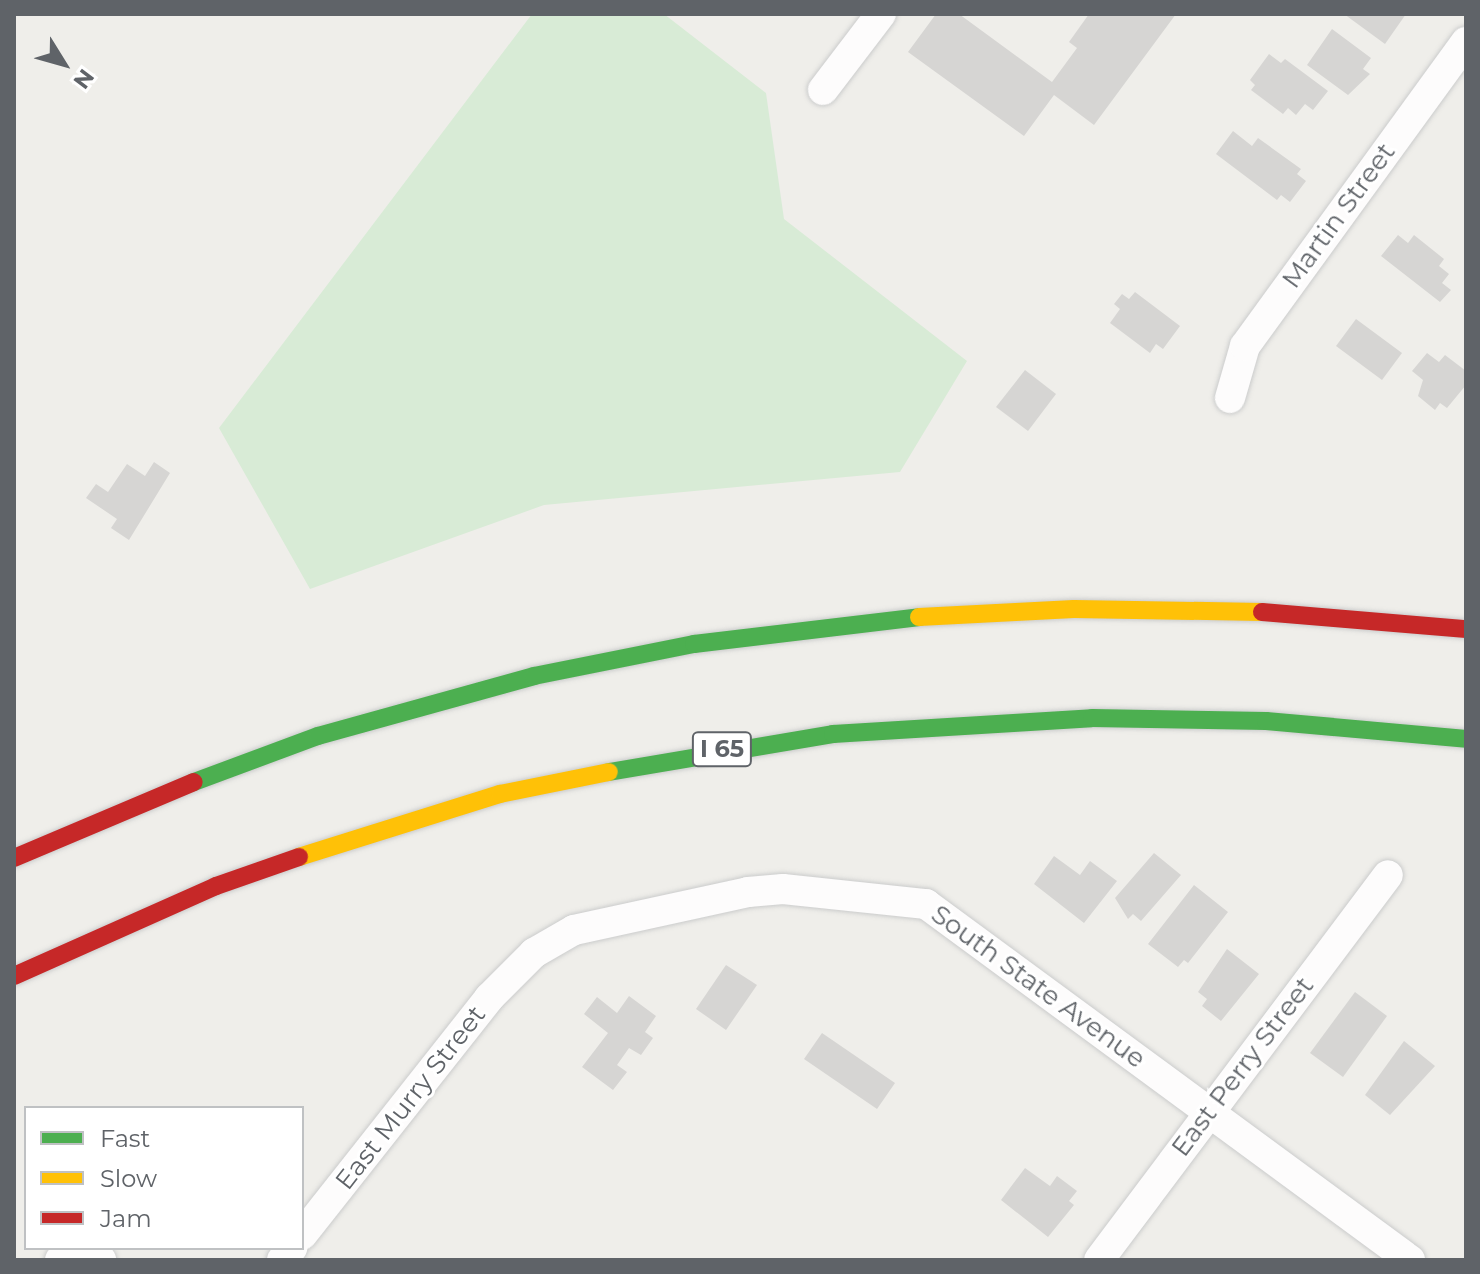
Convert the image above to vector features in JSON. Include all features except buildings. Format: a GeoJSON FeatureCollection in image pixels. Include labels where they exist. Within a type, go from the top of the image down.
{"type":"FeatureCollection","features":[{"type":"Feature","properties":{"kind":"highway"},"geometry":{"type":"LineString","coordinates":[[14,858],[146,800],[318,736],[534,676],[694,644],[917,617],[1074,609],[1277,612],[1466,629]]}},
{"type":"Feature","properties":{"kind":"highway","name":"I 65"},"geometry":{"type":"LineString","coordinates":[[14,976],[216,886],[393,824],[511,792],[715,750],[833,734],[1092,718],[1266,721],[1466,739]]}},
{"type":"Feature","properties":{"kind":"street"},"geometry":{"type":"LineString","coordinates":[[823,90],[881,14]]}},
{"type":"Feature","properties":{"kind":"street","name":"Martin Street"},"geometry":{"type":"LineString","coordinates":[[1230,398],[1245,346],[1466,42]]}},
{"type":"Feature","properties":{"kind":"street","name":"East Perry Street"},"geometry":{"type":"LineString","coordinates":[[1099,1260],[1388,875]]}},
{"type":"Feature","properties":{"kind":"street","name":"South State Avenue"},"geometry":{"type":"LineString","coordinates":[[489,998],[534,953],[574,930],[748,892],[799,890],[926,904],[1410,1260]]}},
{"type":"Feature","properties":{"kind":"street","name":"East Murry Street"},"geometry":{"type":"LineString","coordinates":[[304,1232],[489,998]]}},
{"type":"Feature","properties":{"kind":"street"},"geometry":{"type":"LineString","coordinates":[[60,1260],[79,1254],[101,1260]]}},
{"type":"Feature","properties":{"kind":"green space"},"geometry":{"type":"Polygon","coordinates":[[[532,14],[664,14],[766,93],[784,219],[967,361],[900,472],[544,505],[310,589],[219,428],[532,14]]]}},
{"type":"Feature","properties":{"kind":"traffic: fast"},"geometry":{"type":"LineString","coordinates":[[194,782],[318,736],[534,676],[694,644],[919,617]]}},
{"type":"Feature","properties":{"kind":"traffic: fast"},"geometry":{"type":"LineString","coordinates":[[609,772],[833,734],[1092,718],[1266,721],[1466,739]]}},
{"type":"Feature","properties":{"kind":"traffic: slow"},"geometry":{"type":"LineString","coordinates":[[919,617],[1074,609],[1262,612]]}},
{"type":"Feature","properties":{"kind":"traffic: slow"},"geometry":{"type":"LineString","coordinates":[[299,857],[500,794],[609,772]]}},
{"type":"Feature","properties":{"kind":"traffic: jam"},"geometry":{"type":"LineString","coordinates":[[1262,612],[1466,629]]}},
{"type":"Feature","properties":{"kind":"traffic: jam"},"geometry":{"type":"LineString","coordinates":[[14,858],[194,782]]}},
{"type":"Feature","properties":{"kind":"traffic: jam"},"geometry":{"type":"LineString","coordinates":[[14,976],[216,886],[299,857]]}}]}
